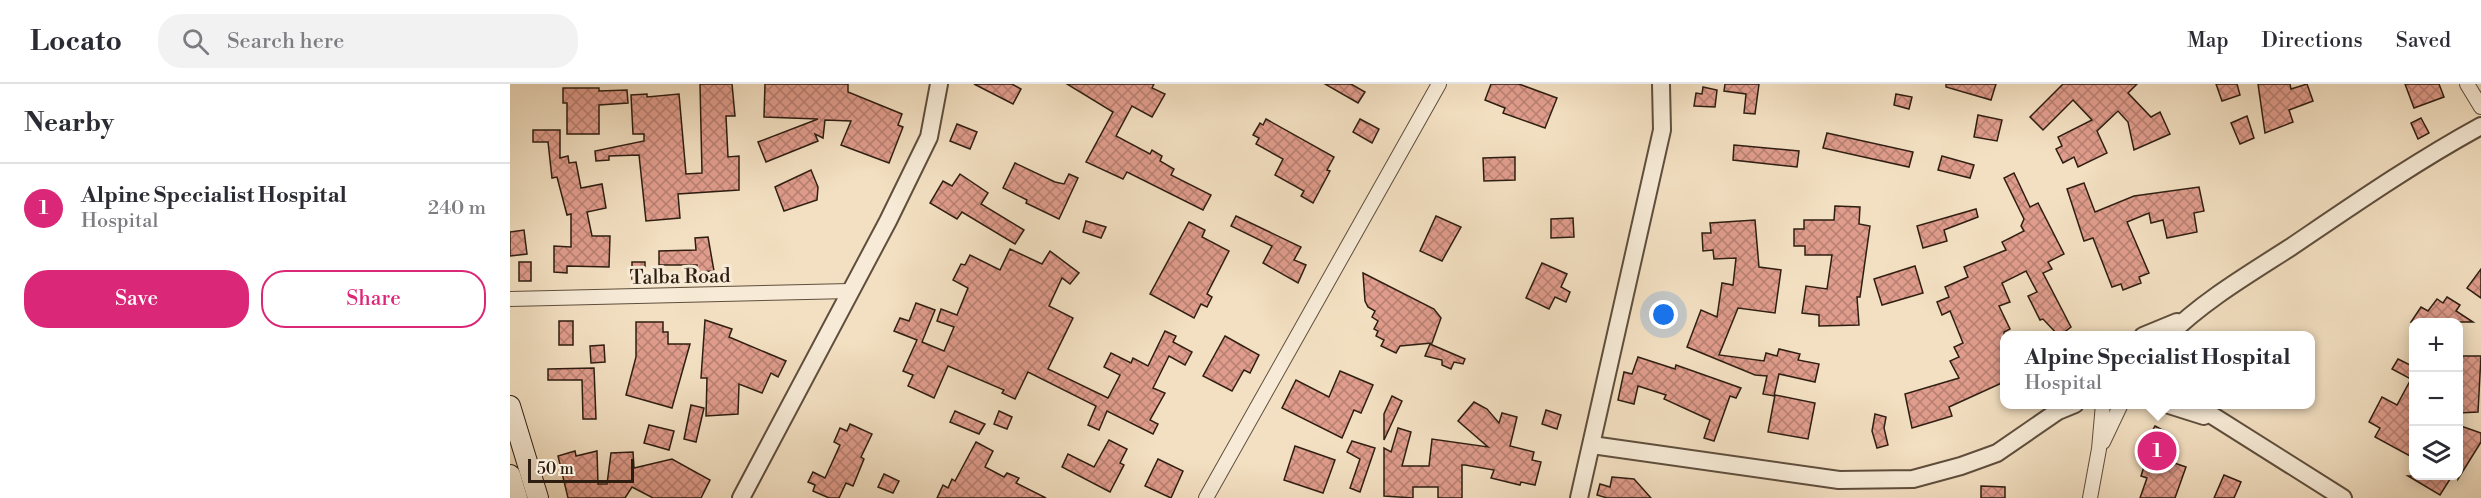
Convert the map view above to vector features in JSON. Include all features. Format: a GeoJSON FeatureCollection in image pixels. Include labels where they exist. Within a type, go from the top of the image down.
{"type":"FeatureCollection","features":[{"type":"Feature","properties":{"kind":"main road"},"geometry":{"type":"LineString","coordinates":[[510,406],[538,498]]}},
{"type":"Feature","properties":{"kind":"main road"},"geometry":{"type":"LineString","coordinates":[[510,475],[517,498]]}},
{"type":"Feature","properties":{"kind":"street"},"geometry":{"type":"LineString","coordinates":[[741,498],[929,137],[939,84]]}},
{"type":"Feature","properties":{"kind":"street"},"geometry":{"type":"LineString","coordinates":[[1206,498],[1439,84]]}},
{"type":"Feature","properties":{"kind":"street"},"geometry":{"type":"LineString","coordinates":[[1579,498],[1662,130],[1661,84]]}},
{"type":"Feature","properties":{"kind":"street"},"geometry":{"type":"LineString","coordinates":[[2467,84],[2481,107]]}},
{"type":"Feature","properties":{"kind":"street"},"geometry":{"type":"LineString","coordinates":[[2155,331],[2184,319],[2412,166],[2481,126]]}},
{"type":"Feature","properties":{"kind":"street","name":"Talba Road"},"geometry":{"type":"LineString","coordinates":[[510,299],[850,291]]}},
{"type":"Feature","properties":{"kind":"street"},"geometry":{"type":"LineString","coordinates":[[2173,331],[2184,319]]}},
{"type":"Feature","properties":{"kind":"street"},"geometry":{"type":"LineString","coordinates":[[1592,445],[1839,480],[1913,479],[1961,466],[1996,453],[2059,409]]}},
{"type":"Feature","properties":{"kind":"street"},"geometry":{"type":"LineString","coordinates":[[2090,498],[2099,449],[2103,409]]}},
{"type":"Feature","properties":{"kind":"street"},"geometry":{"type":"LineString","coordinates":[[2099,449],[2119,409]]}},
{"type":"Feature","properties":{"kind":"street"},"geometry":{"type":"LineString","coordinates":[[2180,409],[2217,420]]}},
{"type":"Feature","properties":{"kind":"street"},"geometry":{"type":"LineString","coordinates":[[2200,409],[2343,498]]}},
{"type":"Feature","properties":{"kind":"building"},"geometry":{"type":"Polygon","coordinates":[[[700,84],[732,84],[735,116],[726,116],[728,157],[739,156],[739,190],[678,194],[680,218],[646,221],[639,155],[609,156],[609,160],[596,161],[595,151],[644,141],[644,134],[633,134],[631,95],[647,94],[647,97],[679,94],[686,174],[702,173],[700,84]]]}},
{"type":"Feature","properties":{"kind":"building"},"geometry":{"type":"Polygon","coordinates":[[[765,84],[848,84],[848,92],[902,114],[898,125],[903,127],[889,163],[841,145],[851,121],[825,120],[823,138],[815,134],[818,141],[766,162],[758,142],[818,119],[764,117],[765,84]]]}},
{"type":"Feature","properties":{"kind":"building"},"geometry":{"type":"Polygon","coordinates":[[[974,84],[1012,84],[1021,89],[1013,104],[974,84]]]}},
{"type":"Feature","properties":{"kind":"building"},"geometry":{"type":"Polygon","coordinates":[[[1067,84],[1154,84],[1152,88],[1165,94],[1152,117],[1132,106],[1116,136],[1150,154],[1152,150],[1162,156],[1160,161],[1174,169],[1171,175],[1211,195],[1203,210],[1127,172],[1123,179],[1086,162],[1113,112],[1067,84]]]}},
{"type":"Feature","properties":{"kind":"building"},"geometry":{"type":"Polygon","coordinates":[[[1325,84],[1351,84],[1365,92],[1358,103],[1325,84]]]}},
{"type":"Feature","properties":{"kind":"building"},"geometry":{"type":"Polygon","coordinates":[[[1491,84],[1519,84],[1557,98],[1545,128],[1503,113],[1505,108],[1485,100],[1491,84]]]}},
{"type":"Feature","properties":{"kind":"building"},"geometry":{"type":"Polygon","coordinates":[[[1725,84],[1759,84],[1755,114],[1744,113],[1746,94],[1724,91],[1725,84]]]}},
{"type":"Feature","properties":{"kind":"building"},"geometry":{"type":"Polygon","coordinates":[[[1946,84],[1996,84],[1991,100],[1946,87],[1946,84]]]}},
{"type":"Feature","properties":{"kind":"building"},"geometry":{"type":"Polygon","coordinates":[[[2063,84],[2137,84],[2128,93],[2151,117],[2160,112],[2170,134],[2134,150],[2128,122],[2118,111],[2097,131],[2107,153],[2078,167],[2074,157],[2063,163],[2056,149],[2062,146],[2058,137],[2092,120],[2073,100],[2043,130],[2030,117],[2063,84]]]}},
{"type":"Feature","properties":{"kind":"building"},"geometry":{"type":"Polygon","coordinates":[[[2216,84],[2237,84],[2240,95],[2222,101],[2216,84]]]}},
{"type":"Feature","properties":{"kind":"building"},"geometry":{"type":"Polygon","coordinates":[[[2258,84],[2290,84],[2291,89],[2307,84],[2313,101],[2289,110],[2293,122],[2265,133],[2258,84]]]}},
{"type":"Feature","properties":{"kind":"building"},"geometry":{"type":"Polygon","coordinates":[[[2405,84],[2439,84],[2444,97],[2414,108],[2405,84]]]}},
{"type":"Feature","properties":{"kind":"building"},"geometry":{"type":"Polygon","coordinates":[[[1703,87],[1717,90],[1715,107],[1694,106],[1696,93],[1702,94],[1703,87]]]}},
{"type":"Feature","properties":{"kind":"building"},"geometry":{"type":"Polygon","coordinates":[[[563,88],[599,88],[599,91],[627,90],[628,103],[599,105],[599,134],[567,134],[567,103],[563,103],[563,88]]]}},
{"type":"Feature","properties":{"kind":"building"},"geometry":{"type":"Polygon","coordinates":[[[1896,94],[1912,97],[1909,109],[1894,105],[1896,94]]]}},
{"type":"Feature","properties":{"kind":"building"},"geometry":{"type":"Polygon","coordinates":[[[1978,115],[2002,120],[1997,141],[1974,137],[1978,115]]]}},
{"type":"Feature","properties":{"kind":"building"},"geometry":{"type":"Polygon","coordinates":[[[2247,116],[2254,138],[2240,144],[2231,123],[2247,116]]]}},
{"type":"Feature","properties":{"kind":"building"},"geometry":{"type":"Polygon","coordinates":[[[2421,118],[2429,133],[2418,139],[2411,123],[2421,118]]]}},
{"type":"Feature","properties":{"kind":"building"},"geometry":{"type":"Polygon","coordinates":[[[1266,119],[1334,157],[1327,170],[1330,171],[1313,203],[1301,196],[1304,191],[1275,175],[1283,159],[1256,144],[1259,138],[1253,135],[1260,123],[1263,125],[1266,119]]]}},
{"type":"Feature","properties":{"kind":"building"},"geometry":{"type":"Polygon","coordinates":[[[1360,119],[1379,129],[1372,143],[1353,132],[1360,119]]]}},
{"type":"Feature","properties":{"kind":"building"},"geometry":{"type":"Polygon","coordinates":[[[957,124],[977,132],[970,149],[950,141],[957,124]]]}},
{"type":"Feature","properties":{"kind":"building"},"geometry":{"type":"Polygon","coordinates":[[[533,130],[560,130],[560,158],[568,156],[569,163],[576,162],[581,188],[602,184],[606,208],[587,212],[592,236],[610,236],[609,267],[567,266],[567,273],[554,272],[554,246],[571,247],[571,214],[567,215],[557,177],[552,178],[548,142],[533,142],[533,130]]]}},
{"type":"Feature","properties":{"kind":"building"},"geometry":{"type":"Polygon","coordinates":[[[1827,133],[1913,152],[1909,167],[1823,148],[1827,133]]]}},
{"type":"Feature","properties":{"kind":"building"},"geometry":{"type":"Polygon","coordinates":[[[1734,145],[1799,151],[1797,167],[1733,160],[1734,145]]]}},
{"type":"Feature","properties":{"kind":"building"},"geometry":{"type":"Polygon","coordinates":[[[1942,156],[1974,165],[1970,178],[1938,170],[1942,156]]]}},
{"type":"Feature","properties":{"kind":"building"},"geometry":{"type":"Polygon","coordinates":[[[1515,157],[1515,180],[1484,181],[1483,158],[1515,157]]]}},
{"type":"Feature","properties":{"kind":"building"},"geometry":{"type":"Polygon","coordinates":[[[1015,163],[1055,182],[1064,184],[1069,174],[1078,178],[1059,219],[1026,203],[1027,200],[1003,188],[1015,163]]]}},
{"type":"Feature","properties":{"kind":"building"},"geometry":{"type":"Polygon","coordinates":[[[811,170],[818,187],[817,200],[784,211],[775,187],[811,170]]]}},
{"type":"Feature","properties":{"kind":"building"},"geometry":{"type":"Polygon","coordinates":[[[2014,173],[2030,207],[2038,203],[2064,254],[2048,262],[2052,269],[2043,273],[2071,327],[2066,331],[2054,331],[2043,319],[2040,320],[2028,296],[2037,292],[2026,271],[2002,283],[2010,302],[1999,306],[2010,329],[2000,331],[2000,384],[1949,407],[1952,416],[1912,428],[1905,394],[1959,378],[1950,361],[1959,357],[1954,347],[1963,343],[1950,311],[1942,315],[1937,302],[1949,297],[1945,287],[1968,277],[1964,267],[2006,250],[2002,242],[2024,231],[2021,226],[2024,219],[2004,178],[2014,173]]]}},
{"type":"Feature","properties":{"kind":"building"},"geometry":{"type":"Polygon","coordinates":[[[960,174],[988,193],[981,204],[1024,230],[1015,244],[962,212],[957,219],[930,203],[943,181],[952,186],[960,174]]]}},
{"type":"Feature","properties":{"kind":"building"},"geometry":{"type":"Polygon","coordinates":[[[2084,183],[2095,212],[2134,196],[2199,187],[2204,211],[2194,213],[2197,232],[2167,238],[2163,220],[2151,223],[2149,213],[2127,222],[2149,273],[2139,277],[2141,283],[2123,290],[2121,284],[2112,287],[2093,238],[2084,241],[2067,189],[2084,183]]]}},
{"type":"Feature","properties":{"kind":"building"},"geometry":{"type":"Polygon","coordinates":[[[1835,206],[1860,207],[1859,224],[1870,226],[1860,297],[1857,297],[1859,325],[1819,326],[1819,315],[1802,313],[1806,286],[1827,289],[1832,255],[1805,255],[1805,246],[1794,246],[1794,229],[1804,229],[1804,220],[1834,220],[1835,206]]]}},
{"type":"Feature","properties":{"kind":"building"},"geometry":{"type":"Polygon","coordinates":[[[1976,209],[1978,217],[1944,230],[1947,241],[1923,248],[1917,226],[1976,209]]]}},
{"type":"Feature","properties":{"kind":"building"},"geometry":{"type":"Polygon","coordinates":[[[1236,216],[1301,247],[1294,260],[1306,265],[1298,283],[1263,263],[1272,246],[1231,226],[1236,216]]]}},
{"type":"Feature","properties":{"kind":"building"},"geometry":{"type":"Polygon","coordinates":[[[1436,216],[1461,227],[1442,261],[1420,251],[1436,216]]]}},
{"type":"Feature","properties":{"kind":"building"},"geometry":{"type":"Polygon","coordinates":[[[1573,218],[1574,237],[1551,238],[1551,219],[1573,218]]]}},
{"type":"Feature","properties":{"kind":"building"},"geometry":{"type":"Polygon","coordinates":[[[1755,220],[1759,267],[1781,270],[1775,313],[1738,308],[1719,355],[1764,361],[1766,353],[1777,356],[1779,349],[1800,354],[1798,360],[1819,364],[1815,382],[1779,374],[1774,396],[1763,394],[1767,376],[1755,375],[1687,347],[1701,310],[1717,317],[1722,283],[1733,285],[1736,258],[1714,259],[1713,250],[1703,251],[1702,233],[1711,233],[1710,223],[1755,220]]]}},
{"type":"Feature","properties":{"kind":"building"},"geometry":{"type":"Polygon","coordinates":[[[1086,221],[1106,227],[1101,238],[1083,232],[1086,221]]]}},
{"type":"Feature","properties":{"kind":"building"},"geometry":{"type":"Polygon","coordinates":[[[1189,222],[1205,230],[1202,237],[1229,251],[1207,294],[1212,297],[1207,307],[1201,304],[1194,318],[1150,294],[1189,222]]]}},
{"type":"Feature","properties":{"kind":"building"},"geometry":{"type":"Polygon","coordinates":[[[524,230],[527,254],[510,256],[510,232],[524,230]]]}},
{"type":"Feature","properties":{"kind":"building"},"geometry":{"type":"Polygon","coordinates":[[[708,237],[714,271],[697,272],[697,265],[659,265],[659,251],[696,250],[695,238],[708,237]]]}},
{"type":"Feature","properties":{"kind":"building"},"geometry":{"type":"Polygon","coordinates":[[[1010,249],[1042,264],[1050,251],[1079,273],[1070,284],[1062,278],[1049,306],[1073,318],[1048,369],[1108,398],[1120,375],[1104,367],[1111,353],[1131,363],[1133,358],[1148,366],[1165,331],[1176,336],[1173,342],[1192,352],[1185,365],[1169,356],[1153,388],[1165,393],[1150,420],[1158,424],[1153,434],[1107,411],[1099,430],[1088,425],[1096,406],[1028,372],[1015,399],[1002,393],[1004,390],[948,366],[934,398],[908,386],[913,375],[903,371],[917,340],[894,331],[900,318],[909,321],[916,303],[935,310],[922,342],[944,351],[954,327],[937,321],[941,309],[957,315],[968,288],[953,280],[961,264],[965,265],[970,255],[1000,270],[1010,249]]]}},
{"type":"Feature","properties":{"kind":"building"},"geometry":{"type":"Polygon","coordinates":[[[519,262],[531,262],[531,281],[519,281],[519,262]]]}},
{"type":"Feature","properties":{"kind":"building"},"geometry":{"type":"Polygon","coordinates":[[[632,262],[645,262],[645,278],[632,279],[632,262]]]}},
{"type":"Feature","properties":{"kind":"building"},"geometry":{"type":"Polygon","coordinates":[[[1542,263],[1567,274],[1561,287],[1570,292],[1566,302],[1555,297],[1549,309],[1526,298],[1542,263]]]}},
{"type":"Feature","properties":{"kind":"building"},"geometry":{"type":"Polygon","coordinates":[[[1915,266],[1923,293],[1882,305],[1874,279],[1915,266]]]}},
{"type":"Feature","properties":{"kind":"building"},"geometry":{"type":"Polygon","coordinates":[[[2481,269],[2481,298],[2467,288],[2481,269]]]}},
{"type":"Feature","properties":{"kind":"building"},"geometry":{"type":"Polygon","coordinates":[[[1363,273],[1434,309],[1441,318],[1432,343],[1400,346],[1396,353],[1381,346],[1384,340],[1376,336],[1378,331],[1374,329],[1378,321],[1372,317],[1375,311],[1368,307],[1365,301],[1363,273]]]}},
{"type":"Feature","properties":{"kind":"building"},"geometry":{"type":"Polygon","coordinates":[[[2447,297],[2460,305],[2456,311],[2473,322],[2463,322],[2463,318],[2414,318],[2421,307],[2428,311],[2437,299],[2443,303],[2447,297]]]}},
{"type":"Feature","properties":{"kind":"building"},"geometry":{"type":"Polygon","coordinates":[[[705,320],[732,329],[729,337],[786,361],[778,377],[771,373],[762,393],[739,384],[738,414],[706,416],[707,378],[701,378],[705,320]]]}},
{"type":"Feature","properties":{"kind":"building"},"geometry":{"type":"Polygon","coordinates":[[[559,321],[573,321],[573,345],[559,345],[559,321]]]}},
{"type":"Feature","properties":{"kind":"building"},"geometry":{"type":"Polygon","coordinates":[[[636,322],[663,322],[663,332],[668,332],[668,344],[690,344],[672,408],[626,395],[636,357],[636,322]]]}},
{"type":"Feature","properties":{"kind":"building"},"geometry":{"type":"Polygon","coordinates":[[[1225,336],[1259,355],[1250,373],[1244,370],[1232,391],[1203,376],[1225,336]]]}},
{"type":"Feature","properties":{"kind":"building"},"geometry":{"type":"Polygon","coordinates":[[[1430,344],[1465,359],[1463,364],[1454,362],[1451,369],[1442,365],[1442,360],[1425,356],[1430,344]]]}},
{"type":"Feature","properties":{"kind":"building"},"geometry":{"type":"Polygon","coordinates":[[[604,345],[605,362],[591,363],[590,346],[604,345]]]}},
{"type":"Feature","properties":{"kind":"building"},"geometry":{"type":"Polygon","coordinates":[[[2463,356],[2481,356],[2478,412],[2463,413],[2463,356]]]}},
{"type":"Feature","properties":{"kind":"building"},"geometry":{"type":"Polygon","coordinates":[[[1638,357],[1675,369],[1676,365],[1741,388],[1736,398],[1730,396],[1714,441],[1704,438],[1710,420],[1664,399],[1666,395],[1638,386],[1634,404],[1618,400],[1624,372],[1632,374],[1638,357]]]}},
{"type":"Feature","properties":{"kind":"building"},"geometry":{"type":"Polygon","coordinates":[[[2398,359],[2409,364],[2409,378],[2392,369],[2398,359]]]}},
{"type":"Feature","properties":{"kind":"building"},"geometry":{"type":"Polygon","coordinates":[[[594,368],[596,419],[583,419],[582,380],[548,380],[548,369],[594,368]]]}},
{"type":"Feature","properties":{"kind":"building"},"geometry":{"type":"Polygon","coordinates":[[[1340,371],[1373,385],[1361,413],[1354,410],[1342,438],[1282,408],[1296,380],[1329,397],[1340,371]]]}},
{"type":"Feature","properties":{"kind":"building"},"geometry":{"type":"Polygon","coordinates":[[[2409,383],[2409,455],[2375,437],[2380,428],[2369,422],[2382,397],[2397,405],[2409,383]]]}},
{"type":"Feature","properties":{"kind":"building"},"geometry":{"type":"Polygon","coordinates":[[[1775,395],[1815,403],[1808,439],[1768,432],[1775,395]]]}},
{"type":"Feature","properties":{"kind":"building"},"geometry":{"type":"Polygon","coordinates":[[[1392,396],[1402,401],[1384,440],[1384,414],[1392,396]]]}},
{"type":"Feature","properties":{"kind":"building"},"geometry":{"type":"Polygon","coordinates":[[[1474,402],[1487,409],[1499,423],[1502,413],[1517,417],[1510,446],[1534,452],[1532,460],[1541,462],[1535,485],[1521,482],[1520,485],[1491,478],[1494,470],[1462,465],[1462,498],[1438,498],[1438,487],[1413,487],[1413,498],[1384,496],[1384,448],[1391,452],[1398,428],[1411,432],[1402,466],[1429,466],[1432,439],[1488,447],[1458,421],[1474,402]]]}},
{"type":"Feature","properties":{"kind":"building"},"geometry":{"type":"Polygon","coordinates":[[[691,405],[704,408],[696,442],[684,439],[691,405]]]}},
{"type":"Feature","properties":{"kind":"building"},"geometry":{"type":"Polygon","coordinates":[[[1546,410],[1561,415],[1557,429],[1542,424],[1546,410]]]}},
{"type":"Feature","properties":{"kind":"building"},"geometry":{"type":"Polygon","coordinates":[[[955,411],[985,424],[979,434],[950,422],[955,411]]]}},
{"type":"Feature","properties":{"kind":"building"},"geometry":{"type":"Polygon","coordinates":[[[999,411],[1012,417],[1007,429],[994,424],[999,411]]]}},
{"type":"Feature","properties":{"kind":"building"},"geometry":{"type":"Polygon","coordinates":[[[1875,414],[1886,417],[1884,428],[1888,445],[1877,448],[1872,431],[1875,414]]]}},
{"type":"Feature","properties":{"kind":"building"},"geometry":{"type":"Polygon","coordinates":[[[850,424],[872,434],[861,457],[864,459],[853,486],[846,483],[839,498],[829,498],[813,491],[815,485],[808,482],[813,472],[825,478],[840,445],[834,442],[840,428],[847,431],[850,424]]]}},
{"type":"Feature","properties":{"kind":"building"},"geometry":{"type":"Polygon","coordinates":[[[649,425],[674,431],[669,450],[644,443],[649,425]]]}},
{"type":"Feature","properties":{"kind":"building"},"geometry":{"type":"Polygon","coordinates":[[[2155,426],[2168,433],[2159,449],[2146,442],[2155,426]]]}},
{"type":"Feature","properties":{"kind":"building"},"geometry":{"type":"Polygon","coordinates":[[[2463,427],[2481,433],[2481,442],[2463,471],[2463,427]]]}},
{"type":"Feature","properties":{"kind":"building"},"geometry":{"type":"Polygon","coordinates":[[[1109,440],[1127,449],[1120,463],[1124,465],[1110,492],[1062,467],[1068,454],[1094,467],[1109,440]]]}},
{"type":"Feature","properties":{"kind":"building"},"geometry":{"type":"Polygon","coordinates":[[[1352,441],[1375,448],[1360,492],[1350,488],[1360,459],[1347,452],[1352,441]]]}},
{"type":"Feature","properties":{"kind":"building"},"geometry":{"type":"Polygon","coordinates":[[[976,442],[993,451],[985,467],[1004,477],[1007,473],[1019,478],[1016,483],[1046,498],[937,498],[943,485],[948,488],[952,479],[955,481],[976,442]]]}},
{"type":"Feature","properties":{"kind":"building"},"geometry":{"type":"Polygon","coordinates":[[[1295,446],[1335,460],[1323,493],[1284,480],[1295,446]]]}},
{"type":"Feature","properties":{"kind":"building"},"geometry":{"type":"Polygon","coordinates":[[[575,451],[576,456],[597,451],[598,484],[607,484],[611,453],[633,452],[634,468],[672,459],[710,480],[701,498],[653,498],[632,487],[625,498],[568,498],[558,456],[575,451]]]}},
{"type":"Feature","properties":{"kind":"building"},"geometry":{"type":"Polygon","coordinates":[[[2148,454],[2186,467],[2175,498],[2140,498],[2147,478],[2141,476],[2148,454]]]}},
{"type":"Feature","properties":{"kind":"building"},"geometry":{"type":"Polygon","coordinates":[[[1158,459],[1183,471],[1171,498],[1145,486],[1158,459]]]}},
{"type":"Feature","properties":{"kind":"building"},"geometry":{"type":"Polygon","coordinates":[[[884,474],[899,481],[893,493],[878,487],[884,474]]]}},
{"type":"Feature","properties":{"kind":"building"},"geometry":{"type":"Polygon","coordinates":[[[2224,475],[2241,482],[2234,498],[2214,498],[2224,475]]]}},
{"type":"Feature","properties":{"kind":"building"},"geometry":{"type":"Polygon","coordinates":[[[1612,477],[1634,479],[1651,498],[1607,498],[1597,495],[1600,484],[1610,487],[1612,477]]]}},
{"type":"Feature","properties":{"kind":"building"},"geometry":{"type":"Polygon","coordinates":[[[2415,480],[2449,480],[2440,495],[2415,480]]]}},
{"type":"Feature","properties":{"kind":"building"},"geometry":{"type":"Polygon","coordinates":[[[1981,486],[2005,487],[2005,498],[1981,498],[1981,486]]]}},
{"type":"Feature","properties":{"kind":"place","name":"Alpine Specialist Hospital"},"geometry":{"type":"Point","coordinates":[2157,451]}}]}
